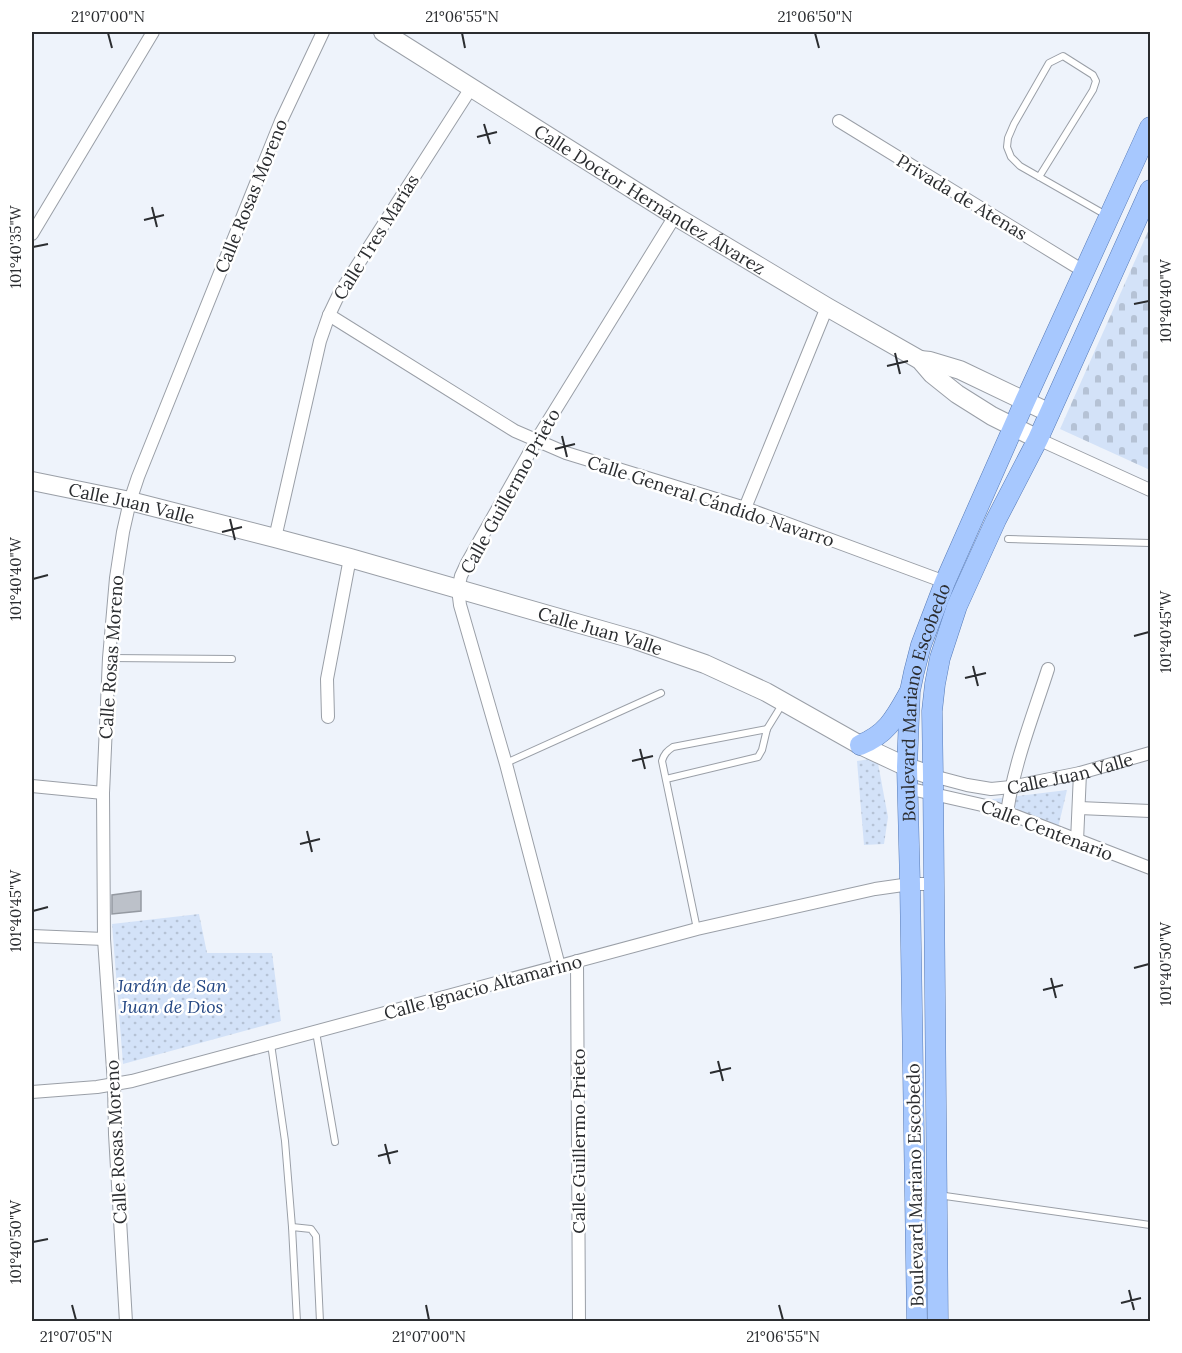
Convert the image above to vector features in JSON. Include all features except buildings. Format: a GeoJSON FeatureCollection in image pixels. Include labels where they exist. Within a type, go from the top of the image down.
{"type":"FeatureCollection","features":[{"type":"Feature","properties":{"kind":"main road","name":"Boulevard Mariano Escobedo"},"geometry":{"type":"LineString","coordinates":[[917,1322],[907,767],[910,691],[921,645],[945,582],[1150,127]]}},
{"type":"Feature","properties":{"kind":"main road","name":"Boulevard Mariano Escobedo"},"geometry":{"type":"LineString","coordinates":[[938,1322],[933,785],[935,684],[940,658],[957,606],[1038,439],[1150,190]]}},
{"type":"Feature","properties":{"kind":"main road"},"geometry":{"type":"LineString","coordinates":[[860,745],[873,740],[884,731],[898,713],[910,691]]}},
{"type":"Feature","properties":{"kind":"street"},"geometry":{"type":"LineString","coordinates":[[32,234],[153,32]]}},
{"type":"Feature","properties":{"kind":"street","name":"Calle Rosas Moreno"},"geometry":{"type":"LineString","coordinates":[[126,1322],[104,939],[102,793],[108,658],[123,532],[138,477],[281,121],[323,32]]}},
{"type":"Feature","properties":{"kind":"street","name":"Calle Doctor Hernández Álvarez"},"geometry":{"type":"LineString","coordinates":[[383,32],[675,216],[920,360],[932,374],[957,394],[992,416],[1150,490]]}},
{"type":"Feature","properties":{"kind":"street","name":"Calle Tres Marías"},"geometry":{"type":"LineString","coordinates":[[275,538],[320,341],[329,315],[339,294],[471,88]]}},
{"type":"Feature","properties":{"kind":"street","name":"Privada de Atenas"},"geometry":{"type":"LineString","coordinates":[[839,122],[1085,272]]}},
{"type":"Feature","properties":{"kind":"street","name":"Calle Guillermo Prieto"},"geometry":{"type":"LineString","coordinates":[[560,966],[506,764],[466,630],[458,588],[467,563],[536,441],[675,216]]}},
{"type":"Feature","properties":{"kind":"street"},"geometry":{"type":"LineString","coordinates":[[745,508],[827,307]]}},
{"type":"Feature","properties":{"kind":"street","name":"Calle General Cándido Navarro"},"geometry":{"type":"LineString","coordinates":[[329,315],[515,431],[536,441],[566,453],[745,508],[945,582]]}},
{"type":"Feature","properties":{"kind":"street","name":"Calle Doctor Hernández Álvarez"},"geometry":{"type":"LineString","coordinates":[[920,360],[960,370],[1050,413]]}},
{"type":"Feature","properties":{"kind":"street","name":"Calle Juan Valle"},"geometry":{"type":"LineString","coordinates":[[32,481],[130,501],[275,538],[458,588],[656,646],[705,664],[766,692],[860,745],[907,767],[933,785],[991,789],[1011,787],[1080,773],[1150,753]]}},
{"type":"Feature","properties":{"kind":"street"},"geometry":{"type":"LineString","coordinates":[[328,717],[327,679],[350,558]]}},
{"type":"Feature","properties":{"kind":"street"},"geometry":{"type":"LineString","coordinates":[[1007,813],[1016,766],[1048,669]]}},
{"type":"Feature","properties":{"kind":"street"},"geometry":{"type":"LineString","coordinates":[[1077,841],[1080,773]]}},
{"type":"Feature","properties":{"kind":"street","name":"Calle Centenario"},"geometry":{"type":"LineString","coordinates":[[908,788],[933,785],[1150,868]]}},
{"type":"Feature","properties":{"kind":"street"},"geometry":{"type":"LineString","coordinates":[[32,786],[102,793]]}},
{"type":"Feature","properties":{"kind":"street"},"geometry":{"type":"LineString","coordinates":[[1079,808],[1150,811]]}},
{"type":"Feature","properties":{"kind":"street","name":"Calle Ignacio Altamarino"},"geometry":{"type":"LineString","coordinates":[[32,1092],[114,1084],[696,929],[875,889],[910,884],[935,884]]}},
{"type":"Feature","properties":{"kind":"street"},"geometry":{"type":"LineString","coordinates":[[32,936],[104,939]]}},
{"type":"Feature","properties":{"kind":"street","name":"Calle Guillermo Prieto"},"geometry":{"type":"LineString","coordinates":[[577,961],[579,1322]]}},
{"type":"Feature","properties":{"kind":"lane"},"geometry":{"type":"LineString","coordinates":[[1039,177],[1093,90],[1096,81],[1093,75],[1063,56],[1049,63],[1014,124],[1007,147],[1011,158],[1020,166],[1039,177],[1110,217]]}},
{"type":"Feature","properties":{"kind":"lane"},"geometry":{"type":"LineString","coordinates":[[1008,539],[1150,543]]}},
{"type":"Feature","properties":{"kind":"lane"},"geometry":{"type":"LineString","coordinates":[[108,658],[232,659]]}},
{"type":"Feature","properties":{"kind":"lane"},"geometry":{"type":"LineString","coordinates":[[506,764],[661,693]]}},
{"type":"Feature","properties":{"kind":"lane"},"geometry":{"type":"LineString","coordinates":[[666,779],[758,757],[767,729],[784,702]]}},
{"type":"Feature","properties":{"kind":"lane"},"geometry":{"type":"LineString","coordinates":[[696,929],[662,762],[667,751],[673,747],[767,729]]}},
{"type":"Feature","properties":{"kind":"lane"},"geometry":{"type":"LineString","coordinates":[[316,1032],[335,1142]]}},
{"type":"Feature","properties":{"kind":"lane"},"geometry":{"type":"LineString","coordinates":[[271,1044],[285,1141],[297,1322]]}},
{"type":"Feature","properties":{"kind":"lane"},"geometry":{"type":"LineString","coordinates":[[938,1195],[1150,1225]]}},
{"type":"Feature","properties":{"kind":"lane"},"geometry":{"type":"LineString","coordinates":[[292,1227],[311,1229],[316,1236],[320,1322]]}},
{"type":"Feature","properties":{"kind":"green space"},"geometry":{"type":"Polygon","coordinates":[[[1150,227],[1150,470],[1060,429],[1150,227]]]}},
{"type":"Feature","properties":{"kind":"green space"},"geometry":{"type":"Polygon","coordinates":[[[877,758],[888,817],[884,844],[864,845],[857,761],[877,758]]]}},
{"type":"Feature","properties":{"kind":"green space"},"geometry":{"type":"Polygon","coordinates":[[[1067,790],[1058,828],[985,800],[1067,790]]]}},
{"type":"Feature","properties":{"kind":"green space","name":"Jardín de San Juan de Dios"},"geometry":{"type":"Polygon","coordinates":[[[199,914],[207,953],[272,953],[281,1021],[123,1064],[112,924],[199,914]]]}}]}
